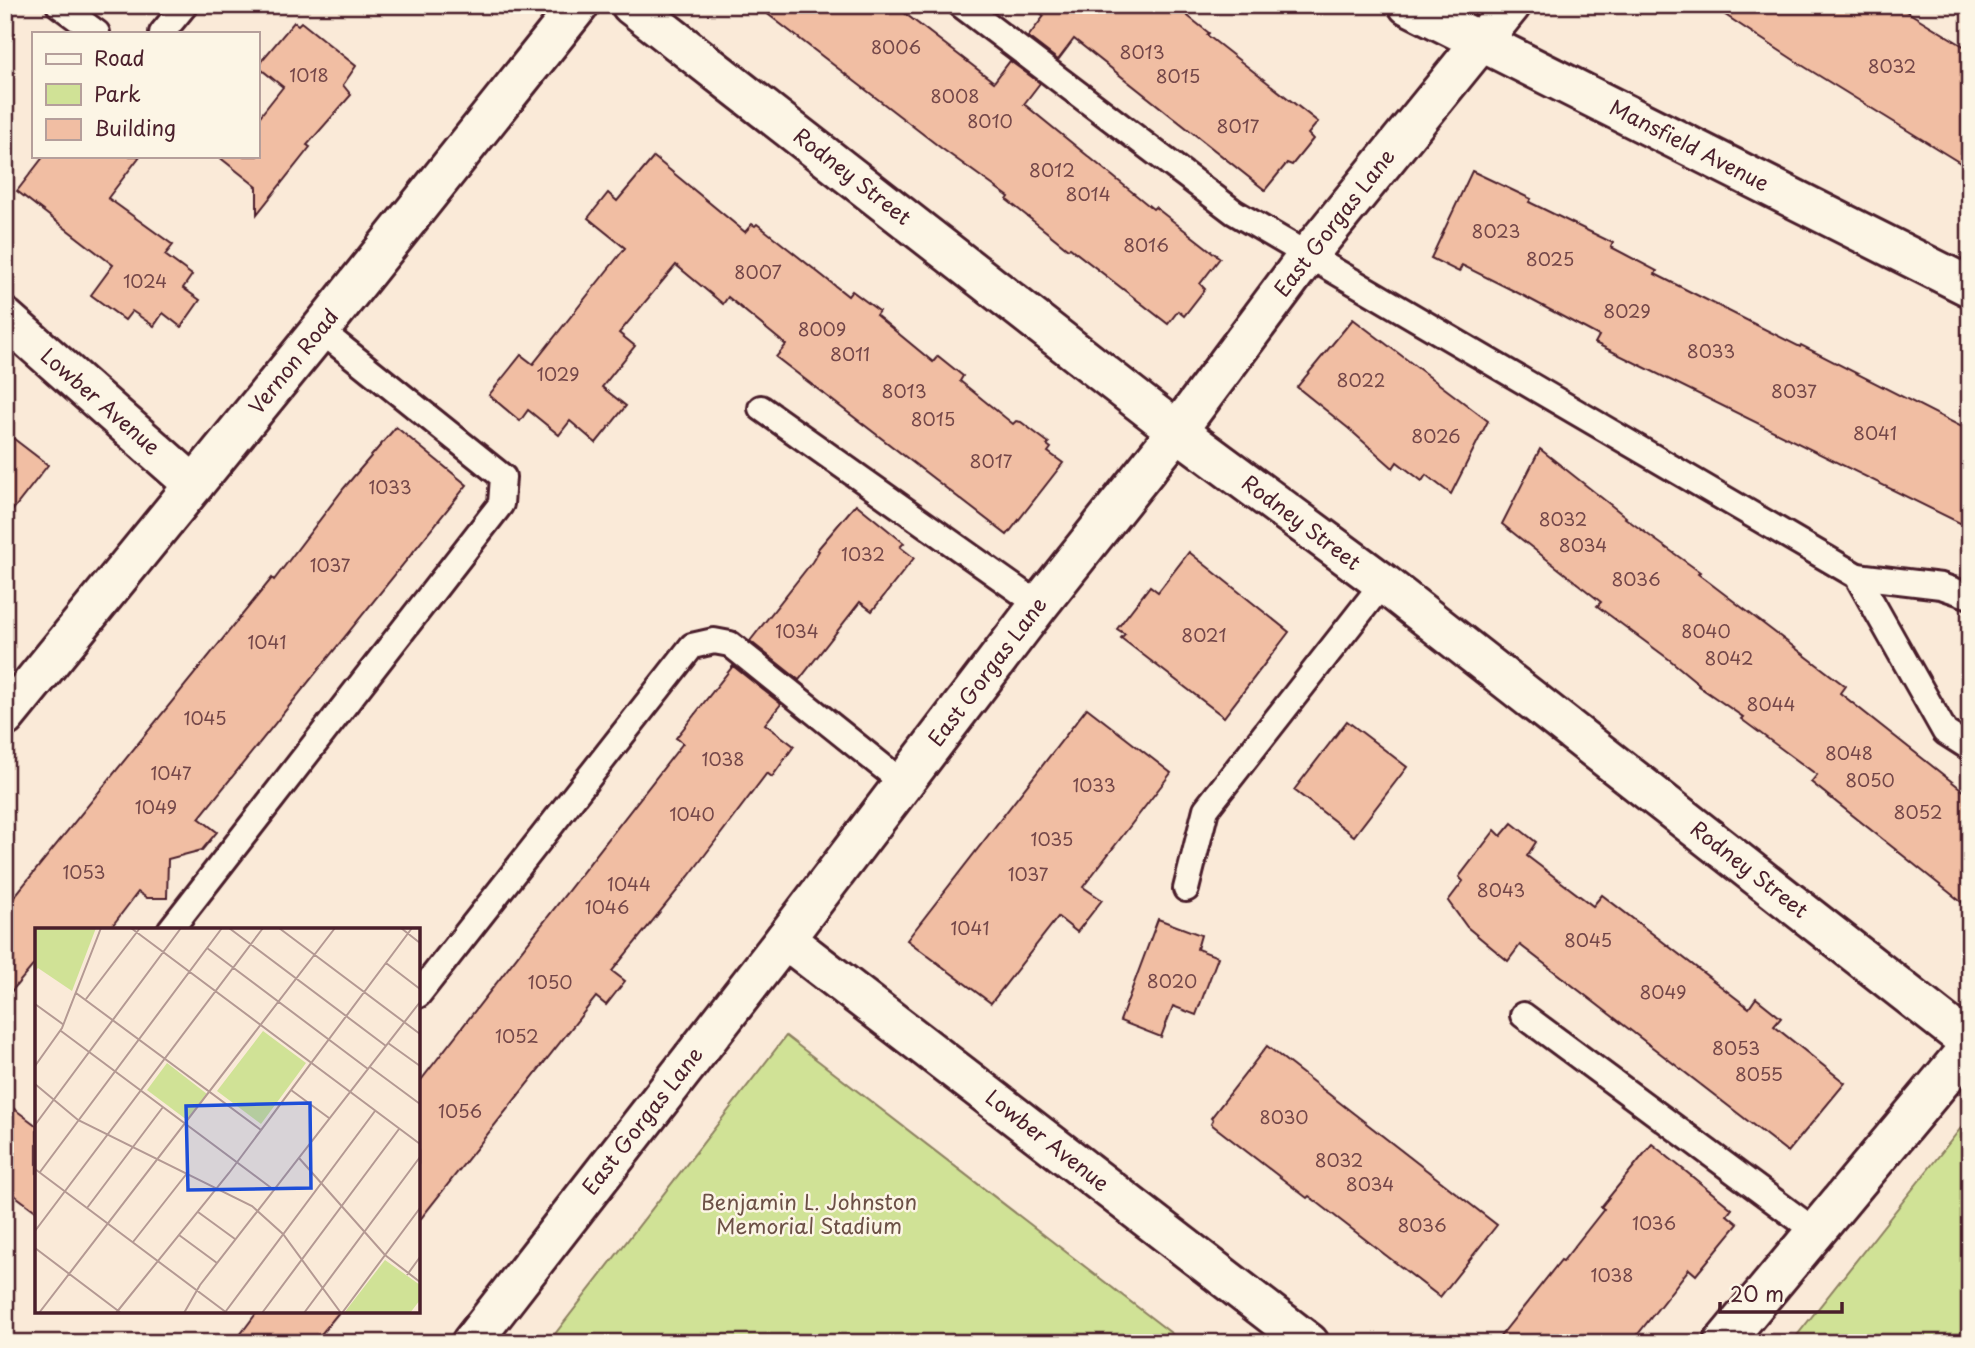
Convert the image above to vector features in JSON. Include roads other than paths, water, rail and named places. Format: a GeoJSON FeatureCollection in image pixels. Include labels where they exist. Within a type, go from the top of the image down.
{"type":"FeatureCollection","features":[{"type":"Feature","properties":{"kind":"street","name":"Vernon Road"},"geometry":{"type":"LineString","coordinates":[[5,717],[320,330],[579,5]]}},
{"type":"Feature","properties":{"kind":"street","name":"Rodney Street"},"geometry":{"type":"LineString","coordinates":[[631,5],[1177,431],[1382,583],[1970,1045]]}},
{"type":"Feature","properties":{"kind":"street","name":"Mansfield Avenue"},"geometry":{"type":"LineString","coordinates":[[1408,5],[1969,285]]}},
{"type":"Feature","properties":{"kind":"street","name":"East Gorgas Lane"},"geometry":{"type":"LineString","coordinates":[[471,1343],[785,939],[1039,605],[1177,431],[1308,255],[1511,5]]}},
{"type":"Feature","properties":{"kind":"street","name":"Lowber Avenue"},"geometry":{"type":"LineString","coordinates":[[5,318],[194,485]]}},
{"type":"Feature","properties":{"kind":"street","name":"Lowber Avenue"},"geometry":{"type":"LineString","coordinates":[[785,939],[1309,1343]]}},
{"type":"Feature","properties":{"kind":"street"},"geometry":{"type":"LineString","coordinates":[[1723,1343],[1970,1045]]}},
{"type":"Feature","properties":{"kind":"lane"},"geometry":{"type":"LineString","coordinates":[[59,5],[96,32]]}},
{"type":"Feature","properties":{"kind":"lane"},"geometry":{"type":"LineString","coordinates":[[163,32],[185,5]]}},
{"type":"Feature","properties":{"kind":"lane"},"geometry":{"type":"LineString","coordinates":[[961,5],[1234,212],[1857,576],[1941,586],[1970,596]]}},
{"type":"Feature","properties":{"kind":"lane"},"geometry":{"type":"LineString","coordinates":[[172,928],[500,504],[503,477],[320,330]]}},
{"type":"Feature","properties":{"kind":"lane"},"geometry":{"type":"LineString","coordinates":[[761,408],[1039,605]]}},
{"type":"Feature","properties":{"kind":"lane"},"geometry":{"type":"LineString","coordinates":[[1857,576],[1945,732],[1970,748]]}},
{"type":"Feature","properties":{"kind":"lane"},"geometry":{"type":"LineString","coordinates":[[1186,890],[1206,809],[1382,583]]}},
{"type":"Feature","properties":{"kind":"lane"},"geometry":{"type":"LineString","coordinates":[[420,992],[692,646],[714,641],[730,644],[903,783]]}},
{"type":"Feature","properties":{"kind":"lane"},"geometry":{"type":"LineString","coordinates":[[1523,1015],[1816,1232]]}},
{"type":"Feature","properties":{"kind":"park label","name":"Benjamin L. Johnston Memorial Stadium"},"geometry":{"type":"Point","coordinates":[809,1215]}}]}
